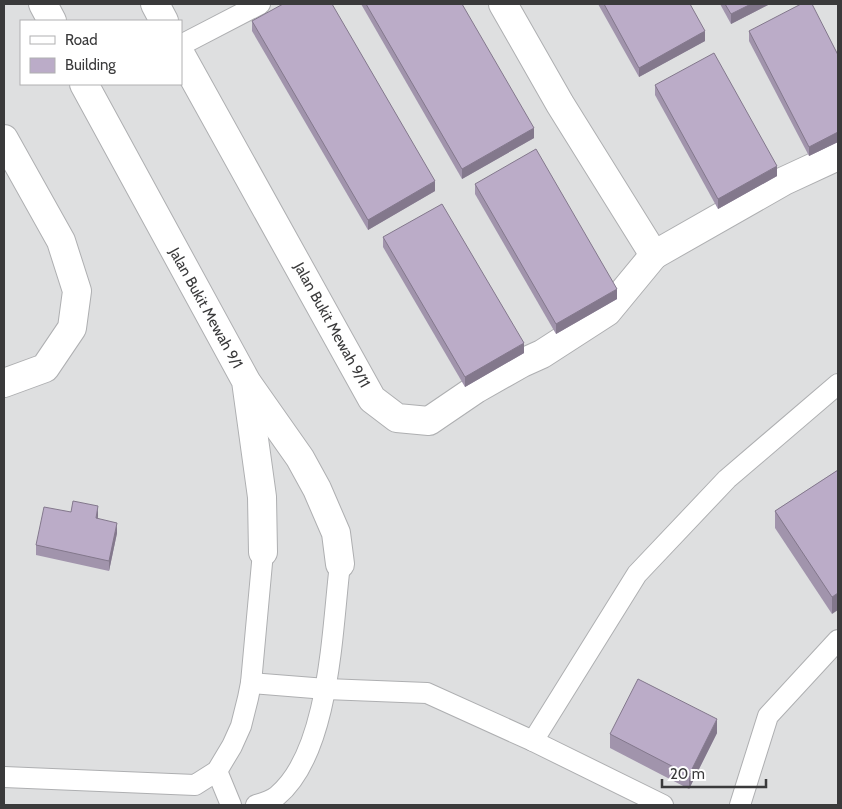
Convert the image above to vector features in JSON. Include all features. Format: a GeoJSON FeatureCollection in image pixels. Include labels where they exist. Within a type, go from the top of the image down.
{"type":"FeatureCollection","features":[{"type":"Feature","properties":{"kind":"street"},"geometry":{"type":"LineString","coordinates":[[43,4],[51,20]]}},
{"type":"Feature","properties":{"kind":"street"},"geometry":{"type":"LineString","coordinates":[[155,4],[163,20]]}},
{"type":"Feature","properties":{"kind":"street"},"geometry":{"type":"LineString","coordinates":[[504,4],[560,104],[654,255],[784,181],[838,156]]}},
{"type":"Feature","properties":{"kind":"street","name":"Jalan Bukit Mewah 9/11"},"geometry":{"type":"LineString","coordinates":[[182,57],[372,399],[397,418],[429,421],[499,376],[542,354],[607,312],[654,255]]}},
{"type":"Feature","properties":{"kind":"street","name":"Jalan Bukit Mewah 9/1"},"geometry":{"type":"LineString","coordinates":[[85,85],[246,381],[262,496],[263,552]]}},
{"type":"Feature","properties":{"kind":"street"},"geometry":{"type":"LineString","coordinates":[[4,139],[61,241],[77,291],[72,328],[45,368],[4,383]]}},
{"type":"Feature","properties":{"kind":"street"},"geometry":{"type":"LineString","coordinates":[[246,381],[300,458],[317,489],[336,533],[340,564]]}},
{"type":"Feature","properties":{"kind":"lane"},"geometry":{"type":"LineString","coordinates":[[182,44],[260,4]]}},
{"type":"Feature","properties":{"kind":"lane"},"geometry":{"type":"LineString","coordinates":[[533,740],[637,574],[727,479],[838,384]]}},
{"type":"Feature","properties":{"kind":"lane"},"geometry":{"type":"LineString","coordinates":[[4,776],[195,785],[217,771],[241,726],[251,683],[263,552]]}},
{"type":"Feature","properties":{"kind":"lane"},"geometry":{"type":"LineString","coordinates":[[256,805],[276,797],[289,784],[312,744],[326,689],[340,564]]}},
{"type":"Feature","properties":{"kind":"lane"},"geometry":{"type":"LineString","coordinates":[[740,805],[768,716],[838,640]]}},
{"type":"Feature","properties":{"kind":"lane"},"geometry":{"type":"LineString","coordinates":[[251,683],[326,689],[427,693],[533,740],[663,805]]}},
{"type":"Feature","properties":{"kind":"lane"},"geometry":{"type":"LineString","coordinates":[[217,771],[231,805]]}},
{"type":"Feature","properties":{"kind":"building"},"geometry":{"type":"Polygon","coordinates":[[[283,4],[332,4],[435,181],[368,220],[252,21],[283,4]]]}},
{"type":"Feature","properties":{"kind":"building"},"geometry":{"type":"Polygon","coordinates":[[[366,4],[462,4],[534,128],[462,169],[366,4]]]}},
{"type":"Feature","properties":{"kind":"building"},"geometry":{"type":"Polygon","coordinates":[[[604,4],[690,4],[705,31],[639,68],[604,4]]]}},
{"type":"Feature","properties":{"kind":"building"},"geometry":{"type":"Polygon","coordinates":[[[725,4],[751,4],[731,14],[725,4]]]}},
{"type":"Feature","properties":{"kind":"building"},"geometry":{"type":"Polygon","coordinates":[[[801,4],[812,4],[838,55],[838,132],[809,147],[749,31],[801,4]]]}},
{"type":"Feature","properties":{"kind":"building"},"geometry":{"type":"Polygon","coordinates":[[[714,53],[777,166],[718,199],[655,85],[714,53]]]}},
{"type":"Feature","properties":{"kind":"building"},"geometry":{"type":"Polygon","coordinates":[[[536,149],[617,289],[556,324],[475,184],[536,149]]]}},
{"type":"Feature","properties":{"kind":"building"},"geometry":{"type":"Polygon","coordinates":[[[442,204],[524,343],[465,377],[383,237],[442,204]]]}},
{"type":"Feature","properties":{"kind":"building"},"geometry":{"type":"Polygon","coordinates":[[[838,470],[838,593],[832,597],[775,511],[838,470]]]}},
{"type":"Feature","properties":{"kind":"building"},"geometry":{"type":"Polygon","coordinates":[[[73,501],[98,506],[96,518],[117,523],[109,561],[36,545],[44,507],[71,512],[73,501]]]}},
{"type":"Feature","properties":{"kind":"building"},"geometry":{"type":"Polygon","coordinates":[[[638,679],[717,719],[689,775],[610,734],[638,679]]]}}]}
